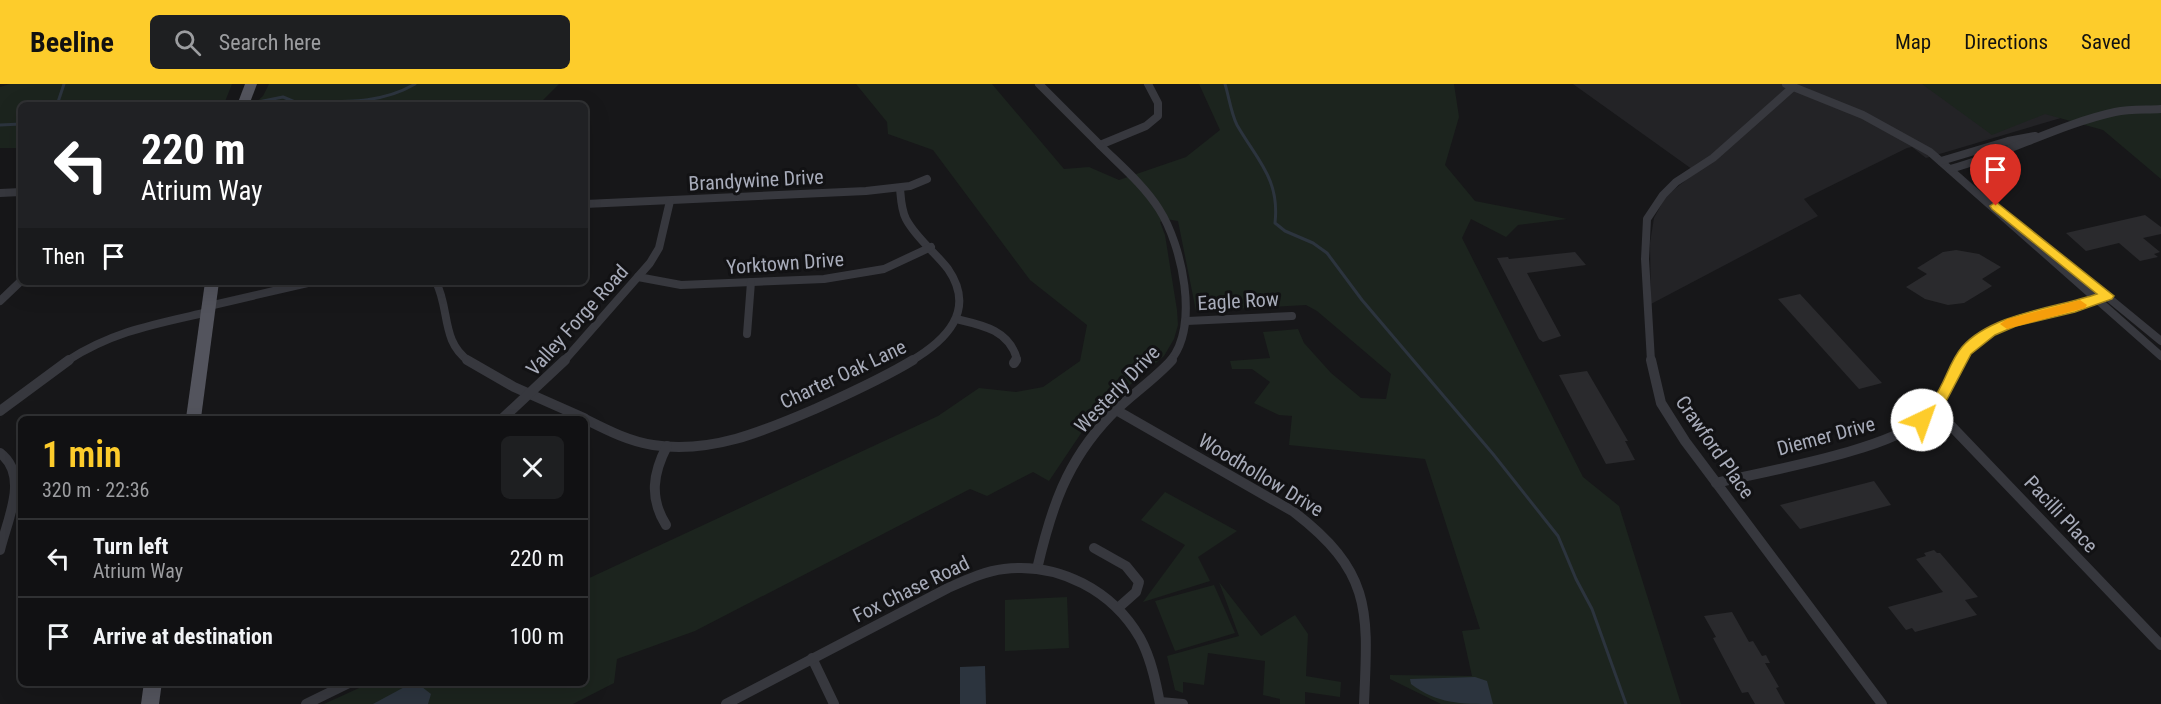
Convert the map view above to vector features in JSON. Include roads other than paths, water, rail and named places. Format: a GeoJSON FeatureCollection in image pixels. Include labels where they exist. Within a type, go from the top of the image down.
{"type":"FeatureCollection","features":[{"type":"Feature","properties":{"kind":"main road"},"geometry":{"type":"LineString","coordinates":[[244,102],[251,84]]}},
{"type":"Feature","properties":{"kind":"main road"},"geometry":{"type":"LineString","coordinates":[[193,416],[212,285]]}},
{"type":"Feature","properties":{"kind":"main road"},"geometry":{"type":"LineString","coordinates":[[150,704],[152,686]]}},
{"type":"Feature","properties":{"kind":"street","name":"Westerly Drive"},"geometry":{"type":"LineString","coordinates":[[1037,569],[1059,489],[1083,449],[1116,410],[1177,353],[1183,342],[1187,321],[1179,262],[1164,218],[1155,204],[1101,145],[1039,84]]}},
{"type":"Feature","properties":{"kind":"street"},"geometry":{"type":"LineString","coordinates":[[1101,145],[1146,126],[1158,116],[1158,103],[1148,84]]}},
{"type":"Feature","properties":{"kind":"street"},"geometry":{"type":"LineString","coordinates":[[1790,86],[1877,121],[1941,161],[2161,341]]}},
{"type":"Feature","properties":{"kind":"street","name":"Crawford Place"},"geometry":{"type":"LineString","coordinates":[[1790,86],[1713,158],[1669,188],[1647,219],[1645,259],[1651,366],[1654,385],[1668,416],[1882,704]]}},
{"type":"Feature","properties":{"kind":"street"},"geometry":{"type":"LineString","coordinates":[[1950,169],[1986,159],[2043,136],[2118,111],[2161,109]]}},
{"type":"Feature","properties":{"kind":"street"},"geometry":{"type":"LineString","coordinates":[[1941,161],[2018,138],[2043,136]]}},
{"type":"Feature","properties":{"kind":"street","name":"Brandywine Drive"},"geometry":{"type":"LineString","coordinates":[[588,204],[900,188],[927,179]]}},
{"type":"Feature","properties":{"kind":"street"},"geometry":{"type":"LineString","coordinates":[[1965,181],[2161,356]]}},
{"type":"Feature","properties":{"kind":"street"},"geometry":{"type":"LineString","coordinates":[[900,188],[904,216],[954,278],[960,295],[956,319],[1000,334],[1015,348],[1017,359],[1014,363]]}},
{"type":"Feature","properties":{"kind":"street"},"geometry":{"type":"LineString","coordinates":[[0,193],[18,192]]}},
{"type":"Feature","properties":{"kind":"street","name":"Valley Forge Road"},"geometry":{"type":"LineString","coordinates":[[505,416],[532,394],[638,277],[659,248],[670,201]]}},
{"type":"Feature","properties":{"kind":"street","name":"Yorktown Drive"},"geometry":{"type":"LineString","coordinates":[[638,277],[681,285],[824,279],[884,269],[930,247]]}},
{"type":"Feature","properties":{"kind":"street"},"geometry":{"type":"LineString","coordinates":[[747,334],[752,282]]}},
{"type":"Feature","properties":{"kind":"street"},"geometry":{"type":"LineString","coordinates":[[0,301],[18,284]]}},
{"type":"Feature","properties":{"kind":"street"},"geometry":{"type":"LineString","coordinates":[[0,411],[64,364],[109,338],[138,327],[300,285]]}},
{"type":"Feature","properties":{"kind":"street","name":"Charter Oak Lane"},"geometry":{"type":"LineString","coordinates":[[437,285],[445,303],[450,338],[456,352],[478,367],[579,416]]}},
{"type":"Feature","properties":{"kind":"street","name":"Diemer Drive"},"geometry":{"type":"LineString","coordinates":[[1716,483],[1875,443],[1912,427],[1934,408],[1966,351],[1990,332],[2013,322],[2107,296]]}},
{"type":"Feature","properties":{"kind":"street","name":"Eagle Row"},"geometry":{"type":"LineString","coordinates":[[1187,321],[1292,316]]}},
{"type":"Feature","properties":{"kind":"street","name":"Charter Oak Lane"},"geometry":{"type":"LineString","coordinates":[[588,420],[630,440],[667,446],[730,441],[758,433],[893,372],[924,355],[941,342],[956,319]]}},
{"type":"Feature","properties":{"kind":"street","name":"Pacilli Place"},"geometry":{"type":"LineString","coordinates":[[1934,408],[2160,644]]}},
{"type":"Feature","properties":{"kind":"street","name":"Woodhollow Drive"},"geometry":{"type":"LineString","coordinates":[[1116,410],[1293,512],[1316,528],[1338,550],[1358,585],[1365,610],[1367,648],[1364,704]]}},
{"type":"Feature","properties":{"kind":"street"},"geometry":{"type":"LineString","coordinates":[[666,525],[659,515],[652,480],[667,446]]}},
{"type":"Feature","properties":{"kind":"street"},"geometry":{"type":"LineString","coordinates":[[0,453],[9,459],[16,475],[16,486],[0,550]]}},
{"type":"Feature","properties":{"kind":"street"},"geometry":{"type":"LineString","coordinates":[[1094,548],[1125,567],[1137,576],[1140,582],[1136,592],[1118,608]]}},
{"type":"Feature","properties":{"kind":"street","name":"Fox Chase Road"},"geometry":{"type":"LineString","coordinates":[[726,704],[964,580],[997,570],[1037,569],[1077,580],[1118,608],[1144,646],[1160,703]]}},
{"type":"Feature","properties":{"kind":"street"},"geometry":{"type":"LineString","coordinates":[[812,658],[834,704]]}},
{"type":"Feature","properties":{"kind":"street"},"geometry":{"type":"LineString","coordinates":[[306,704],[343,686]]}},
{"type":"Feature","properties":{"kind":"street"},"geometry":{"type":"LineString","coordinates":[[1160,703],[1183,704]]}},
{"type":"Feature","properties":{"kind":"waterway"},"geometry":{"type":"LineString","coordinates":[[58,102],[64,84]]}},
{"type":"Feature","properties":{"kind":"waterway"},"geometry":{"type":"LineString","coordinates":[[341,102],[386,96],[415,84]]}},
{"type":"Feature","properties":{"kind":"waterway"},"geometry":{"type":"LineString","coordinates":[[1225,84],[1237,125],[1270,182],[1276,208],[1275,223],[1285,231],[1313,243],[1327,253],[1362,300],[1493,454],[1558,536],[1576,579],[1592,609],[1626,704]]}},
{"type":"Feature","properties":{"kind":"waterway"},"geometry":{"type":"LineString","coordinates":[[258,102],[283,97],[295,102]]}},
{"type":"Feature","properties":{"kind":"waterway"},"geometry":{"type":"LineString","coordinates":[[295,102],[341,102]]}},
{"type":"Feature","properties":{"kind":"waterway"},"geometry":{"type":"LineString","coordinates":[[0,125],[18,124]]}}]}
